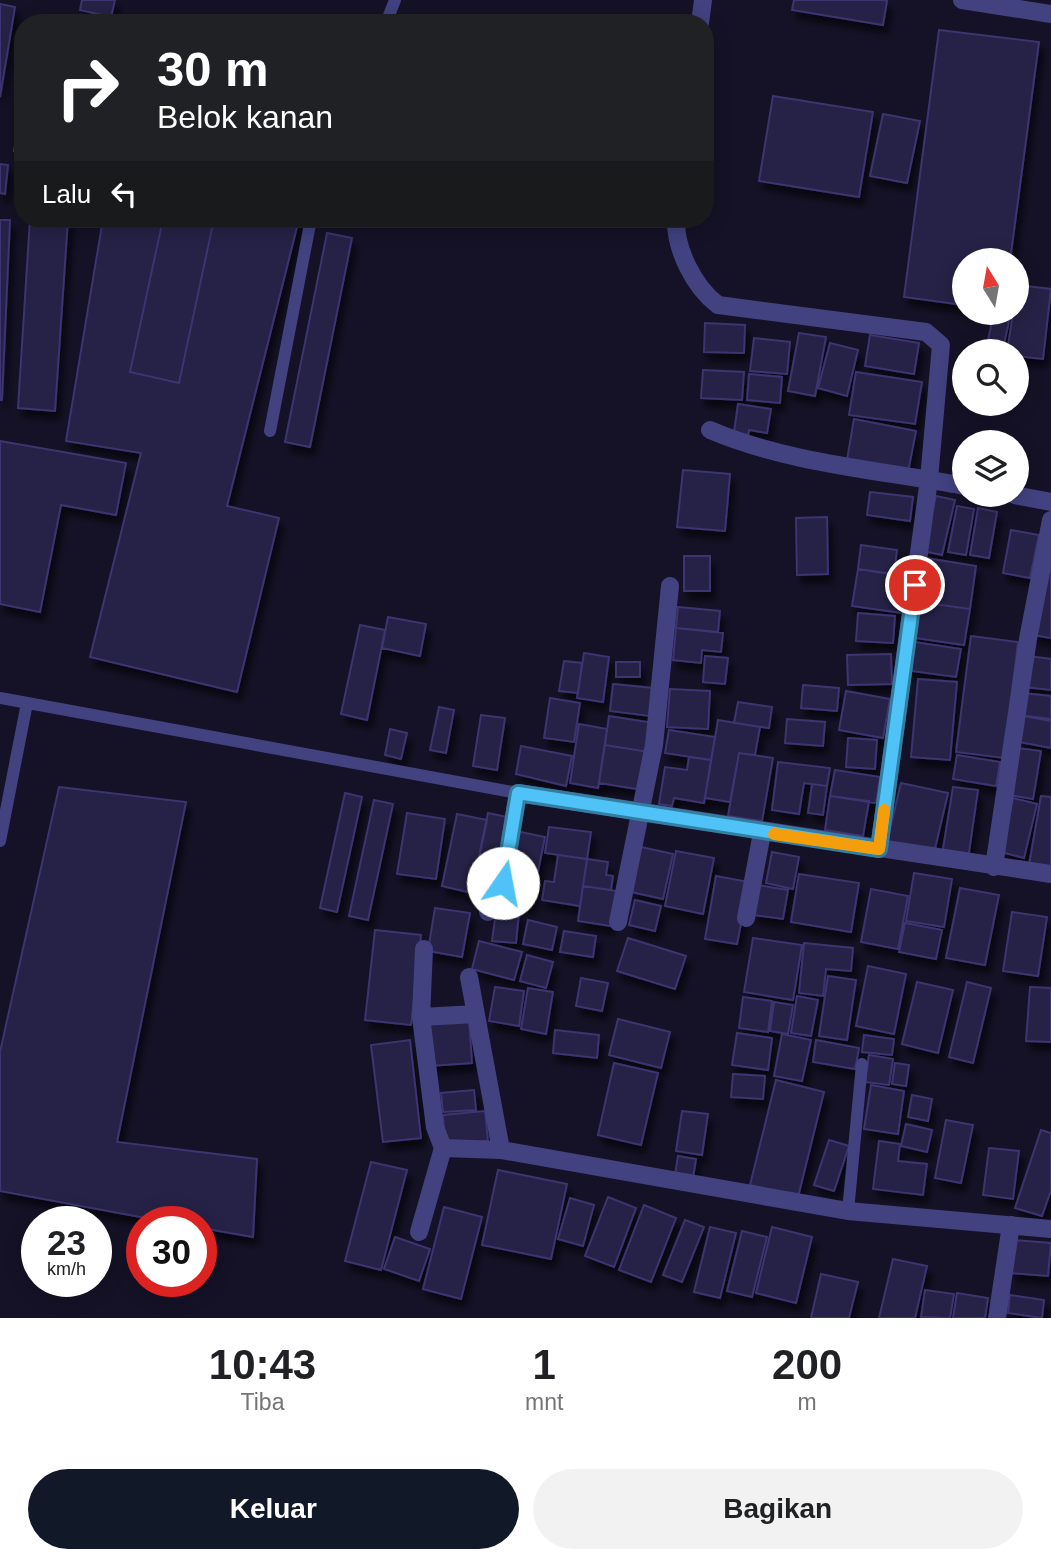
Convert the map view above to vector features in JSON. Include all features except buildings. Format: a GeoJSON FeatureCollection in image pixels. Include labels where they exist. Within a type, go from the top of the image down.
{"type":"FeatureCollection","features":[{"type":"Feature","properties":{"kind":"street"},"geometry":{"type":"LineString","coordinates":[[962,0],[1051,14]]}},
{"type":"Feature","properties":{"kind":"street"},"geometry":{"type":"LineString","coordinates":[[677,228],[681,250],[703,291],[718,305],[926,332],[939,341],[942,349],[929,479],[879,849]]}},
{"type":"Feature","properties":{"kind":"street"},"geometry":{"type":"LineString","coordinates":[[710,430],[740,443],[813,460],[952,484]]}},
{"type":"Feature","properties":{"kind":"street"},"geometry":{"type":"LineString","coordinates":[[1029,498],[1051,502]]}},
{"type":"Feature","properties":{"kind":"street"},"geometry":{"type":"LineString","coordinates":[[995,867],[1028,639],[1051,520]]}},
{"type":"Feature","properties":{"kind":"street"},"geometry":{"type":"LineString","coordinates":[[618,922],[654,745],[670,586]]}},
{"type":"Feature","properties":{"kind":"street"},"geometry":{"type":"LineString","coordinates":[[488,912],[503,883],[518,793],[1051,874]]}},
{"type":"Feature","properties":{"kind":"street"},"geometry":{"type":"LineString","coordinates":[[746,918],[762,832]]}},
{"type":"Feature","properties":{"kind":"street"},"geometry":{"type":"LineString","coordinates":[[419,1232],[443,1148],[435,1127],[421,1017],[424,949]]}},
{"type":"Feature","properties":{"kind":"street"},"geometry":{"type":"LineString","coordinates":[[469,977],[500,1150]]}},
{"type":"Feature","properties":{"kind":"street"},"geometry":{"type":"LineString","coordinates":[[421,1017],[476,1014]]}},
{"type":"Feature","properties":{"kind":"street"},"geometry":{"type":"LineString","coordinates":[[443,1148],[500,1150],[848,1210],[1051,1229]]}},
{"type":"Feature","properties":{"kind":"street"},"geometry":{"type":"LineString","coordinates":[[997,1318],[1011,1225]]}},
{"type":"Feature","properties":{"kind":"lane"},"geometry":{"type":"LineString","coordinates":[[270,431],[309,228]]}},
{"type":"Feature","properties":{"kind":"lane"},"geometry":{"type":"LineString","coordinates":[[0,698],[518,793]]}},
{"type":"Feature","properties":{"kind":"lane"},"geometry":{"type":"LineString","coordinates":[[0,841],[27,703]]}},
{"type":"Feature","properties":{"kind":"lane"},"geometry":{"type":"LineString","coordinates":[[848,1210],[862,1064]]}},
{"type":"Feature","properties":{"kind":"slow traffic"},"geometry":{"type":"LineString","coordinates":[[774,834],[879,849],[884,810]]}},
{"type":"Feature","properties":{"kind":"route"},"geometry":{"type":"LineString","coordinates":[[503,883],[518,793],[879,849],[915,585]]}}]}
